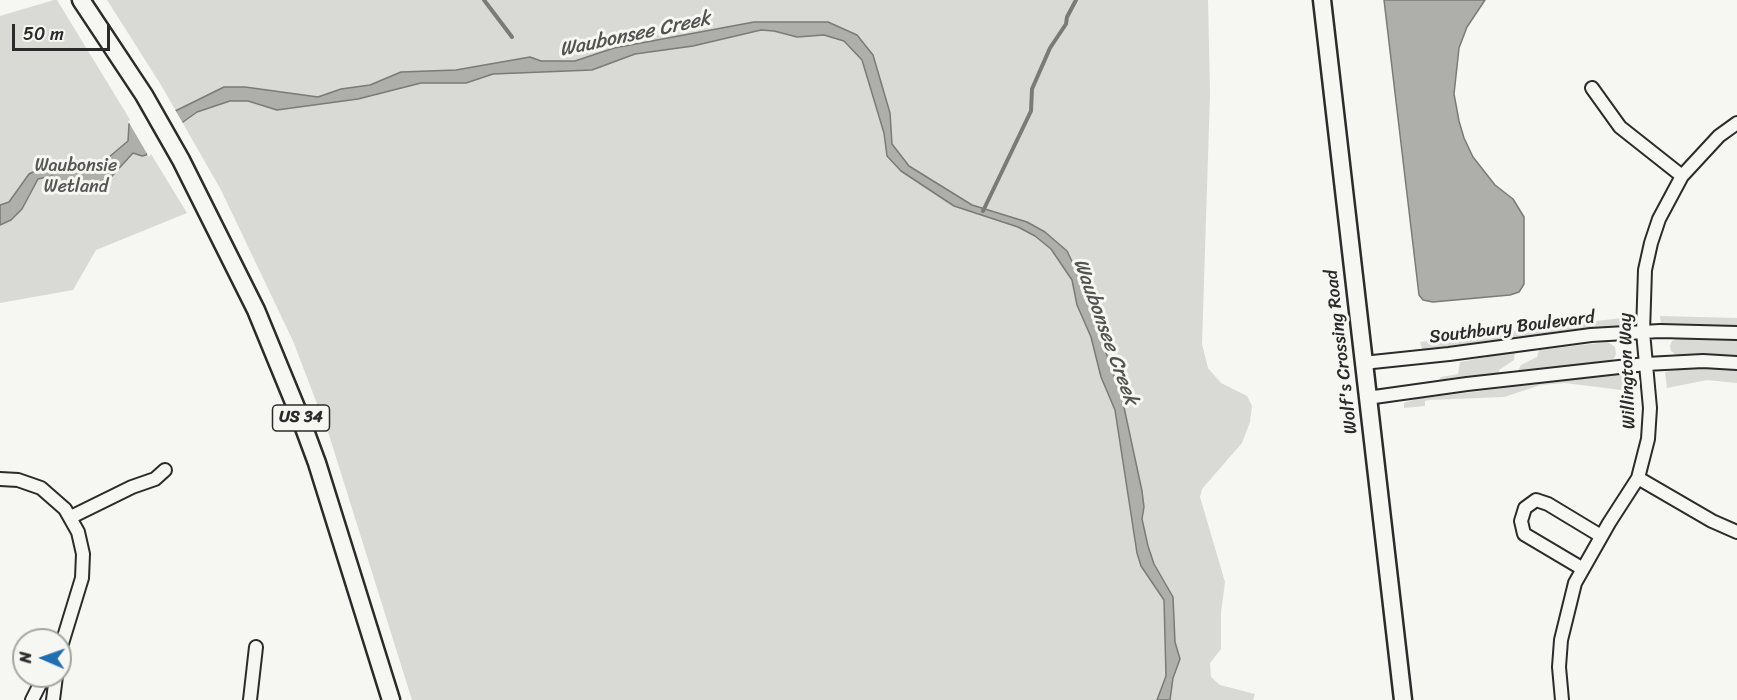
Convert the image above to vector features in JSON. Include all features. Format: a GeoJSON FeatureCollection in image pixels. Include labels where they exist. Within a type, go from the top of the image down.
{"type":"FeatureCollection","features":[{"type":"Feature","properties":{"kind":"main road","name":"US 34"},"geometry":{"type":"LineString","coordinates":[[81,0],[144,95],[181,160],[256,310],[300,417],[338,528],[391,700]]}},
{"type":"Feature","properties":{"kind":"main road","name":"Wolf's Crossing Road"},"geometry":{"type":"LineString","coordinates":[[1322,0],[1403,700]]}},
{"type":"Feature","properties":{"kind":"street"},"geometry":{"type":"LineString","coordinates":[[1592,88],[1620,127],[1682,176]]}},
{"type":"Feature","properties":{"kind":"street","name":"Willington Way"},"geometry":{"type":"LineString","coordinates":[[1562,700],[1559,667],[1561,640],[1575,583],[1601,536],[1638,478],[1648,439],[1650,408],[1643,332],[1645,270],[1650,244],[1659,219],[1682,176],[1719,136],[1737,123]]}},
{"type":"Feature","properties":{"kind":"street","name":"Southbury Boulevard"},"geometry":{"type":"LineString","coordinates":[[1363,363],[1591,335],[1711,331],[1737,333]]}},
{"type":"Feature","properties":{"kind":"street"},"geometry":{"type":"LineString","coordinates":[[1367,398],[1467,384],[1646,364],[1703,361],[1737,363]]}},
{"type":"Feature","properties":{"kind":"street"},"geometry":{"type":"LineString","coordinates":[[71,517],[132,487],[155,479],[165,470]]}},
{"type":"Feature","properties":{"kind":"street"},"geometry":{"type":"LineString","coordinates":[[1638,478],[1712,521],[1737,532]]}},
{"type":"Feature","properties":{"kind":"street"},"geometry":{"type":"LineString","coordinates":[[0,479],[18,480],[40,488],[60,504],[71,517],[81,542],[82,571],[67,628]]}},
{"type":"Feature","properties":{"kind":"street"},"geometry":{"type":"LineString","coordinates":[[1582,569],[1524,534],[1521,521],[1525,508],[1536,500],[1548,504],[1601,536]]}},
{"type":"Feature","properties":{"kind":"street"},"geometry":{"type":"LineString","coordinates":[[250,700],[256,647]]}},
{"type":"Feature","properties":{"kind":"green space","name":"Waubonsie Wetland"},"geometry":{"type":"Polygon","coordinates":[[[57,0],[187,213],[96,250],[73,290],[0,303],[0,16],[57,0]]]}},
{"type":"Feature","properties":{"kind":"green space"},"geometry":{"type":"Polygon","coordinates":[[[107,0],[1208,0],[1210,94],[1202,344],[1208,368],[1221,383],[1247,396],[1252,406],[1250,422],[1242,443],[1202,489],[1200,497],[1225,582],[1221,613],[1221,649],[1210,663],[1211,677],[1220,685],[1255,694],[1253,700],[412,700],[329,435],[293,341],[221,190],[161,85],[107,0]]]}},
{"type":"Feature","properties":{"kind":"green space"},"geometry":{"type":"Polygon","coordinates":[[[1660,316],[1737,318],[1737,328],[1666,325],[1661,324],[1660,316]]]}},
{"type":"Feature","properties":{"kind":"green space"},"geometry":{"type":"Polygon","coordinates":[[[1622,318],[1622,326],[1613,329],[1423,351],[1420,342],[1622,318]]]}},
{"type":"Feature","properties":{"kind":"green space"},"geometry":{"type":"Polygon","coordinates":[[[1679,338],[1737,340],[1737,357],[1676,355],[1671,351],[1670,346],[1672,341],[1679,338]]]}},
{"type":"Feature","properties":{"kind":"green space"},"geometry":{"type":"Polygon","coordinates":[[[1608,342],[1615,347],[1616,353],[1610,362],[1516,374],[1521,365],[1537,357],[1539,350],[1608,342]]]}},
{"type":"Feature","properties":{"kind":"green space"},"geometry":{"type":"Polygon","coordinates":[[[1515,352],[1514,360],[1499,370],[1498,376],[1437,383],[1441,377],[1458,374],[1460,362],[1515,352]]]}},
{"type":"Feature","properties":{"kind":"green space"},"geometry":{"type":"Polygon","coordinates":[[[1682,368],[1737,369],[1737,383],[1707,380],[1667,388],[1665,372],[1682,368]]]}},
{"type":"Feature","properties":{"kind":"green space"},"geometry":{"type":"Polygon","coordinates":[[[1627,375],[1629,391],[1565,383],[1541,385],[1504,397],[1429,400],[1425,401],[1425,406],[1404,408],[1404,403],[1415,399],[1627,375]]]}},
{"type":"Feature","properties":{"kind":"shaded area"},"geometry":{"type":"Polygon","coordinates":[[[1384,0],[1485,0],[1467,27],[1459,48],[1454,94],[1464,138],[1473,157],[1495,185],[1513,199],[1524,217],[1524,284],[1519,292],[1510,295],[1433,302],[1423,300],[1419,295],[1384,0]]]}},
{"type":"Feature","properties":{"kind":"shaded area"},"geometry":{"type":"Polygon","coordinates":[[[754,22],[828,22],[857,35],[873,55],[890,113],[892,144],[909,166],[972,205],[1027,222],[1045,232],[1067,251],[1079,276],[1122,398],[1142,491],[1144,507],[1142,519],[1148,546],[1154,564],[1173,597],[1175,642],[1180,659],[1173,678],[1170,700],[1157,700],[1166,676],[1164,600],[1141,566],[1137,553],[1115,410],[1101,377],[1091,337],[1077,305],[1072,280],[1051,249],[1035,236],[1018,227],[954,206],[901,171],[887,156],[884,133],[862,60],[844,41],[824,35],[797,37],[761,30],[693,46],[635,54],[592,70],[493,74],[466,83],[421,83],[358,99],[277,110],[248,101],[230,101],[197,112],[158,140],[146,155],[133,153],[112,176],[97,183],[64,183],[52,176],[38,179],[22,209],[11,220],[0,225],[0,205],[9,202],[29,174],[49,164],[71,171],[90,170],[128,141],[129,124],[140,120],[161,118],[224,87],[245,87],[318,97],[341,89],[370,85],[401,72],[456,70],[530,57],[541,61],[575,61],[614,48],[754,22]]]}},
{"type":"Feature","properties":{"kind":"pier"},"geometry":{"type":"Polygon","coordinates":[[[174,108],[184,125],[160,142],[149,157],[128,121],[139,117],[160,115],[174,108]]]}},
{"type":"Feature","properties":{"kind":"waterway"},"geometry":{"type":"LineString","coordinates":[[484,0],[512,37]]}},
{"type":"Feature","properties":{"kind":"waterway"},"geometry":{"type":"LineString","coordinates":[[983,211],[1031,111],[1032,89],[1050,48],[1066,24],[1076,0]]}},
{"type":"Feature","properties":{"kind":"water label","name":"Waubonsee Creek"},"geometry":{"type":"Point","coordinates":[635,35]}},
{"type":"Feature","properties":{"kind":"water label","name":"Waubonsee Creek"},"geometry":{"type":"Point","coordinates":[1105,332]}}]}
